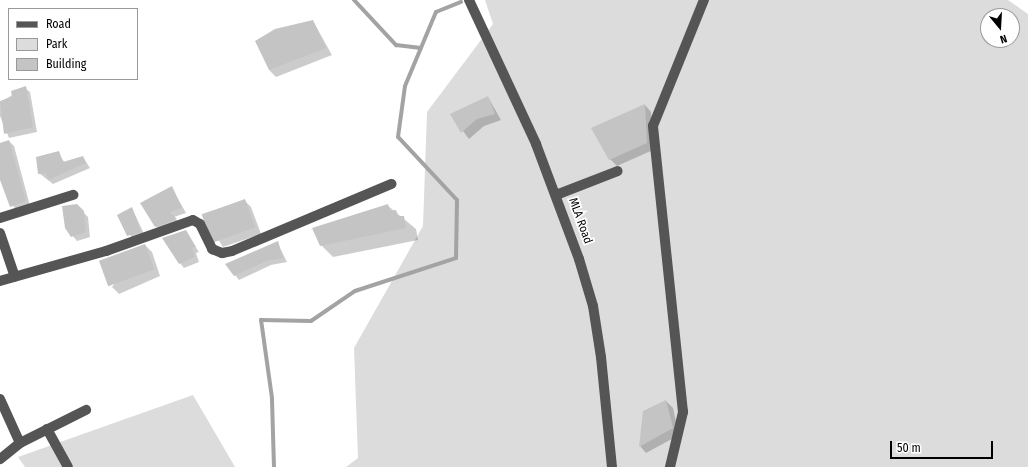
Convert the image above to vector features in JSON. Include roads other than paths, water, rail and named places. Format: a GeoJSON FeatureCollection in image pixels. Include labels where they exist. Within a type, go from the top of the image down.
{"type":"FeatureCollection","features":[{"type":"Feature","properties":{"kind":"street","name":"MLA Road"},"geometry":{"type":"LineString","coordinates":[[469,0],[556,195],[593,306],[612,467]]}},
{"type":"Feature","properties":{"kind":"street"},"geometry":{"type":"LineString","coordinates":[[670,467],[684,412],[653,126],[704,0]]}},
{"type":"Feature","properties":{"kind":"street"},"geometry":{"type":"LineString","coordinates":[[556,195],[618,171]]}},
{"type":"Feature","properties":{"kind":"street"},"geometry":{"type":"LineString","coordinates":[[0,281],[193,220],[200,224],[212,250],[222,253],[232,251],[391,184]]}},
{"type":"Feature","properties":{"kind":"street"},"geometry":{"type":"LineString","coordinates":[[0,218],[73,195]]}},
{"type":"Feature","properties":{"kind":"street"},"geometry":{"type":"LineString","coordinates":[[0,234],[15,277]]}},
{"type":"Feature","properties":{"kind":"street"},"geometry":{"type":"LineString","coordinates":[[0,399],[20,443]]}},
{"type":"Feature","properties":{"kind":"street"},"geometry":{"type":"LineString","coordinates":[[0,459],[20,443],[86,410]]}},
{"type":"Feature","properties":{"kind":"street"},"geometry":{"type":"LineString","coordinates":[[47,430],[68,467]]}},
{"type":"Feature","properties":{"kind":"waterway"},"geometry":{"type":"LineString","coordinates":[[354,0],[396,45],[421,48]]}},
{"type":"Feature","properties":{"kind":"waterway"},"geometry":{"type":"LineString","coordinates":[[274,467],[272,398],[261,320],[311,321],[355,291],[456,258],[457,200],[398,137],[405,86],[436,12],[461,2]]}}]}
